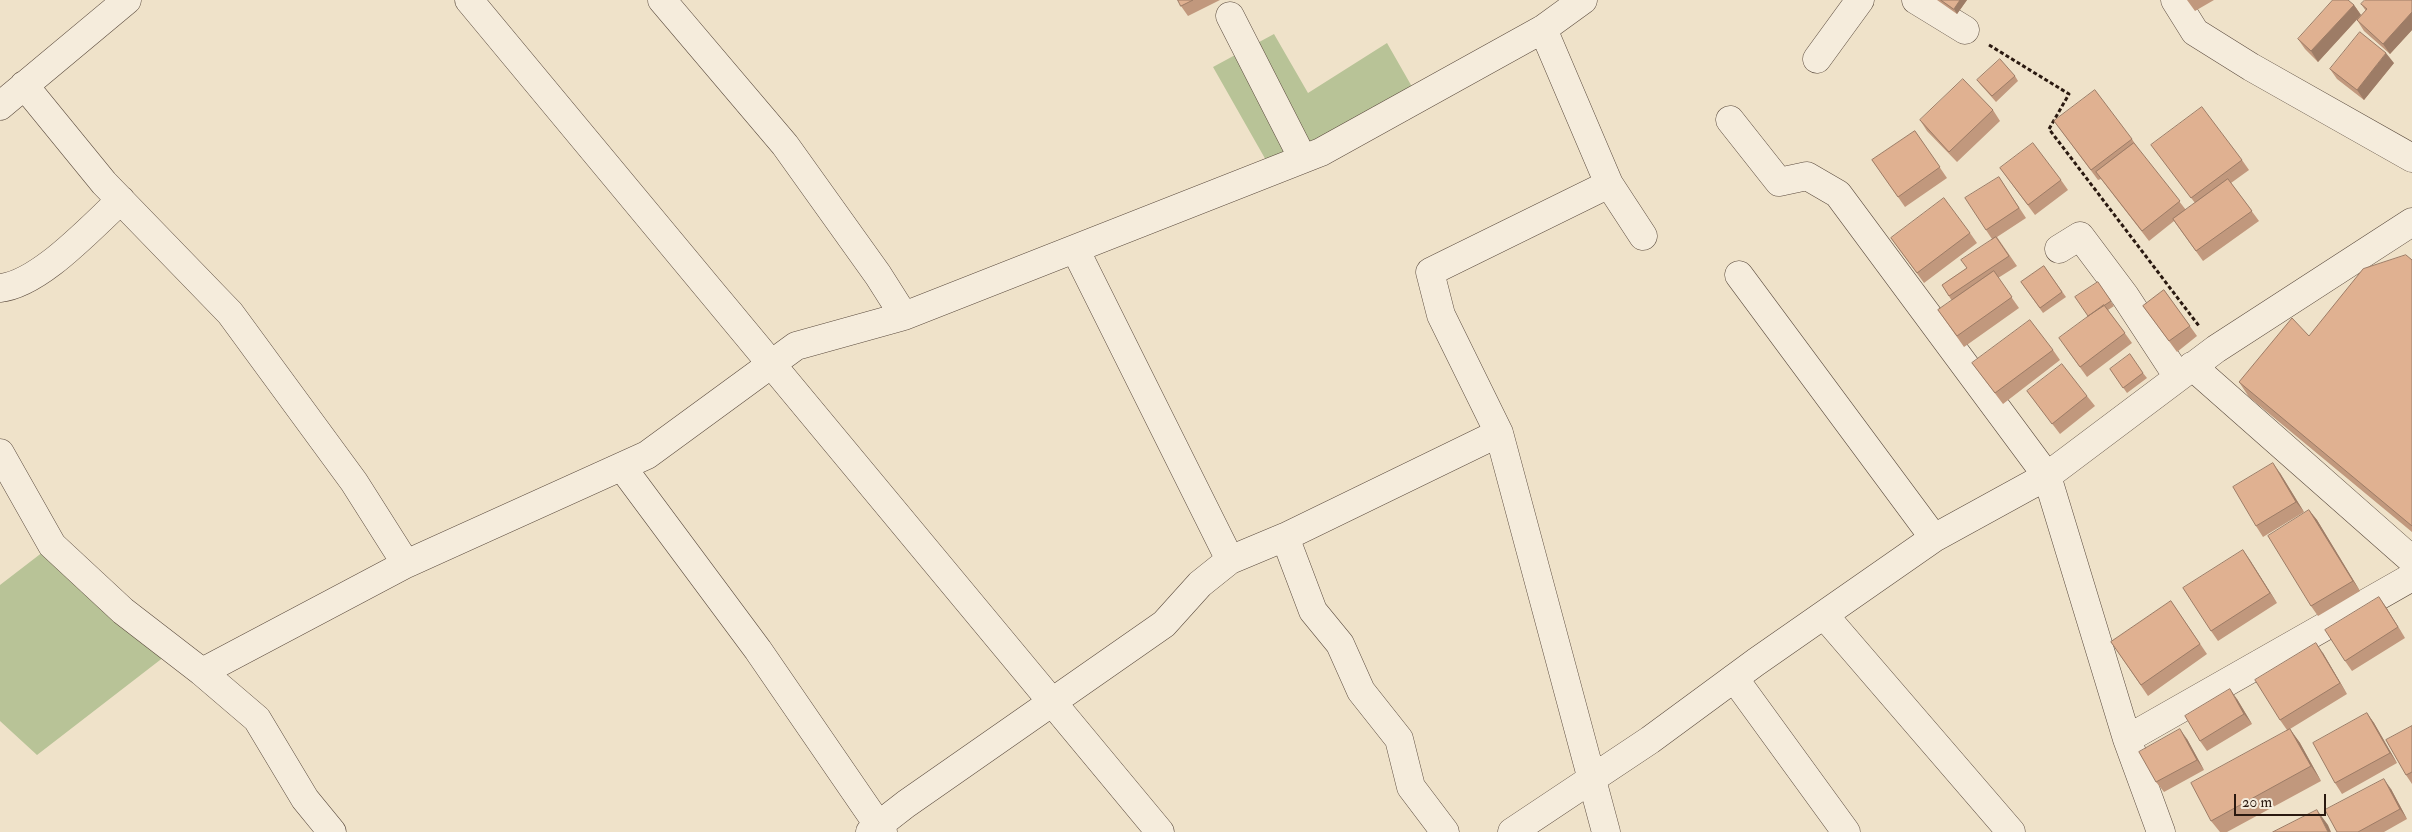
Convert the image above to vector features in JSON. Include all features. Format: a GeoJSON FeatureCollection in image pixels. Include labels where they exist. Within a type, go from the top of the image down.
{"type":"FeatureCollection","features":[{"type":"Feature","properties":{"kind":"street"},"geometry":{"type":"LineString","coordinates":[[0,106],[127,0]]}},
{"type":"Feature","properties":{"kind":"street"},"geometry":{"type":"LineString","coordinates":[[469,0],[1160,832]]}},
{"type":"Feature","properties":{"kind":"street"},"geometry":{"type":"LineString","coordinates":[[662,0],[785,145],[878,275],[904,316]]}},
{"type":"Feature","properties":{"kind":"street"},"geometry":{"type":"LineString","coordinates":[[202,672],[406,564],[647,455],[796,346],[904,316],[1321,152],[1543,29],[1583,0]]}},
{"type":"Feature","properties":{"kind":"street"},"geometry":{"type":"LineString","coordinates":[[1817,59],[1860,0]]}},
{"type":"Feature","properties":{"kind":"street"},"geometry":{"type":"LineString","coordinates":[[1916,0],[1965,30]]}},
{"type":"Feature","properties":{"kind":"street"},"geometry":{"type":"LineString","coordinates":[[2175,0],[2195,32],[2252,67],[2409,152]]}},
{"type":"Feature","properties":{"kind":"street"},"geometry":{"type":"LineString","coordinates":[[1230,16],[1303,159]]}},
{"type":"Feature","properties":{"kind":"street"},"geometry":{"type":"LineString","coordinates":[[1543,29],[1609,184],[1643,236]]}},
{"type":"Feature","properties":{"kind":"street"},"geometry":{"type":"LineString","coordinates":[[24,85],[104,183],[230,312],[354,482],[406,564]]}},
{"type":"Feature","properties":{"kind":"street"},"geometry":{"type":"LineString","coordinates":[[1730,120],[1779,182],[1807,176],[1838,194],[2047,476],[2127,739],[2161,832]]}},
{"type":"Feature","properties":{"kind":"street"},"geometry":{"type":"LineString","coordinates":[[1606,832],[1499,433],[1441,315],[1430,272],[1609,184]]}},
{"type":"Feature","properties":{"kind":"street"},"geometry":{"type":"LineString","coordinates":[[0,288],[12,287],[44,269],[121,200]]}},
{"type":"Feature","properties":{"kind":"street"},"geometry":{"type":"LineString","coordinates":[[1512,832],[1650,740],[1734,678],[1934,538],[2047,476],[2216,349],[2412,222]]}},
{"type":"Feature","properties":{"kind":"street"},"geometry":{"type":"LineString","coordinates":[[2059,249],[2080,236],[2124,296],[2185,372],[2412,560]]}},
{"type":"Feature","properties":{"kind":"street"},"geometry":{"type":"LineString","coordinates":[[1076,249],[1230,560]]}},
{"type":"Feature","properties":{"kind":"street"},"geometry":{"type":"LineString","coordinates":[[1739,275],[1934,538]]}},
{"type":"Feature","properties":{"kind":"street"},"geometry":{"type":"LineString","coordinates":[[622,467],[758,650],[877,830],[906,804],[1164,624],[1200,584],[1230,560],[1285,537],[1499,433]]}},
{"type":"Feature","properties":{"kind":"street"},"geometry":{"type":"LineString","coordinates":[[0,453],[52,544],[123,611],[202,672],[257,719],[305,799],[332,832]]}},
{"type":"Feature","properties":{"kind":"street"},"geometry":{"type":"LineString","coordinates":[[1285,537],[1313,611],[1340,644],[1361,691],[1399,739],[1411,787],[1445,832]]}},
{"type":"Feature","properties":{"kind":"street"},"geometry":{"type":"LineString","coordinates":[[2127,739],[2412,577]]}},
{"type":"Feature","properties":{"kind":"street"},"geometry":{"type":"LineString","coordinates":[[1824,615],[2010,832]]}},
{"type":"Feature","properties":{"kind":"street"},"geometry":{"type":"LineString","coordinates":[[1734,678],[1846,832]]}},
{"type":"Feature","properties":{"kind":"path"},"geometry":{"type":"LineString","coordinates":[[1965,30],[2069,94],[2049,129],[2216,349]]}},
{"type":"Feature","properties":{"kind":"green space"},"geometry":{"type":"Polygon","coordinates":[[[1274,34],[1308,93],[1387,43],[1415,92],[1267,162],[1213,67],[1274,34]]]}},
{"type":"Feature","properties":{"kind":"green space"},"geometry":{"type":"Polygon","coordinates":[[[52,545],[173,650],[37,755],[0,721],[0,585],[52,545]]]}},
{"type":"Feature","properties":{"kind":"building"},"geometry":{"type":"Polygon","coordinates":[[[1178,0],[1193,0],[1181,6],[1178,0]]]}},
{"type":"Feature","properties":{"kind":"building"},"geometry":{"type":"Polygon","coordinates":[[[1941,0],[1960,0],[1954,9],[1941,0]]]}},
{"type":"Feature","properties":{"kind":"building"},"geometry":{"type":"Polygon","coordinates":[[[2333,0],[2348,0],[2354,5],[2311,51],[2298,39],[2333,0]]]}},
{"type":"Feature","properties":{"kind":"building"},"geometry":{"type":"Polygon","coordinates":[[[2365,0],[2412,0],[2412,12],[2383,44],[2357,20],[2367,9],[2361,4],[2365,0]]]}},
{"type":"Feature","properties":{"kind":"building"},"geometry":{"type":"Polygon","coordinates":[[[2360,32],[2386,53],[2357,90],[2330,69],[2360,32]]]}},
{"type":"Feature","properties":{"kind":"building"},"geometry":{"type":"Polygon","coordinates":[[[2000,59],[2015,76],[1992,96],[1977,80],[2000,59]]]}},
{"type":"Feature","properties":{"kind":"building"},"geometry":{"type":"Polygon","coordinates":[[[1963,79],[1993,110],[1949,152],[1920,120],[1963,79]]]}},
{"type":"Feature","properties":{"kind":"building"},"geometry":{"type":"Polygon","coordinates":[[[2095,90],[2132,139],[2091,170],[2054,121],[2095,90]]]}},
{"type":"Feature","properties":{"kind":"building"},"geometry":{"type":"Polygon","coordinates":[[[2202,107],[2242,160],[2191,198],[2151,145],[2202,107]]]}},
{"type":"Feature","properties":{"kind":"building"},"geometry":{"type":"Polygon","coordinates":[[[1915,131],[1940,167],[1898,197],[1872,160],[1915,131]]]}},
{"type":"Feature","properties":{"kind":"building"},"geometry":{"type":"Polygon","coordinates":[[[2033,143],[2061,180],[2028,205],[2000,168],[2033,143]]]}},
{"type":"Feature","properties":{"kind":"building"},"geometry":{"type":"Polygon","coordinates":[[[2134,143],[2180,201],[2142,231],[2096,172],[2134,143]]]}},
{"type":"Feature","properties":{"kind":"building"},"geometry":{"type":"Polygon","coordinates":[[[1999,177],[2019,208],[1986,230],[1965,198],[1999,177]]]}},
{"type":"Feature","properties":{"kind":"building"},"geometry":{"type":"Polygon","coordinates":[[[2228,179],[2252,211],[2196,251],[2173,219],[2228,179]]]}},
{"type":"Feature","properties":{"kind":"building"},"geometry":{"type":"Polygon","coordinates":[[[1944,198],[1970,233],[1917,273],[1891,238],[1944,198]]]}},
{"type":"Feature","properties":{"kind":"building"},"geometry":{"type":"Polygon","coordinates":[[[1996,237],[2009,256],[1949,296],[1942,285],[1967,268],[1961,260],[1996,237]]]}},
{"type":"Feature","properties":{"kind":"building"},"geometry":{"type":"Polygon","coordinates":[[[2406,255],[2412,260],[2412,526],[2239,382],[2292,318],[2309,336],[2363,269],[2406,255]]]}},
{"type":"Feature","properties":{"kind":"building"},"geometry":{"type":"Polygon","coordinates":[[[2044,266],[2062,292],[2040,308],[2021,282],[2044,266]]]}},
{"type":"Feature","properties":{"kind":"building"},"geometry":{"type":"Polygon","coordinates":[[[1994,271],[2012,297],[1957,336],[1938,310],[1994,271]]]}},
{"type":"Feature","properties":{"kind":"building"},"geometry":{"type":"Polygon","coordinates":[[[2098,282],[2111,301],[2088,316],[2075,297],[2098,282]]]}},
{"type":"Feature","properties":{"kind":"building"},"geometry":{"type":"Polygon","coordinates":[[[2164,290],[2190,326],[2169,341],[2143,306],[2164,290]]]}},
{"type":"Feature","properties":{"kind":"building"},"geometry":{"type":"Polygon","coordinates":[[[2104,305],[2125,333],[2080,367],[2059,338],[2104,305]]]}},
{"type":"Feature","properties":{"kind":"building"},"geometry":{"type":"Polygon","coordinates":[[[2030,320],[2053,350],[1995,393],[1972,363],[2030,320]]]}},
{"type":"Feature","properties":{"kind":"building"},"geometry":{"type":"Polygon","coordinates":[[[2130,354],[2143,373],[2123,388],[2110,369],[2130,354]]]}},
{"type":"Feature","properties":{"kind":"building"},"geometry":{"type":"Polygon","coordinates":[[[2062,364],[2087,396],[2052,424],[2027,391],[2062,364]]]}},
{"type":"Feature","properties":{"kind":"building"},"geometry":{"type":"Polygon","coordinates":[[[2273,463],[2296,502],[2256,526],[2233,487],[2273,463]]]}},
{"type":"Feature","properties":{"kind":"building"},"geometry":{"type":"Polygon","coordinates":[[[2309,510],[2353,581],[2311,606],[2268,536],[2309,510]]]}},
{"type":"Feature","properties":{"kind":"building"},"geometry":{"type":"Polygon","coordinates":[[[2243,550],[2270,593],[2211,631],[2183,588],[2243,550]]]}},
{"type":"Feature","properties":{"kind":"building"},"geometry":{"type":"Polygon","coordinates":[[[2379,597],[2398,627],[2345,661],[2325,630],[2379,597]]]}},
{"type":"Feature","properties":{"kind":"building"},"geometry":{"type":"Polygon","coordinates":[[[2171,601],[2200,644],[2141,685],[2111,642],[2171,601]]]}},
{"type":"Feature","properties":{"kind":"building"},"geometry":{"type":"Polygon","coordinates":[[[2316,643],[2340,683],[2280,720],[2255,680],[2316,643]]]}},
{"type":"Feature","properties":{"kind":"building"},"geometry":{"type":"Polygon","coordinates":[[[2230,689],[2244,714],[2200,741],[2185,716],[2230,689]]]}},
{"type":"Feature","properties":{"kind":"building"},"geometry":{"type":"Polygon","coordinates":[[[2367,713],[2390,753],[2335,783],[2313,743],[2367,713]]]}},
{"type":"Feature","properties":{"kind":"building"},"geometry":{"type":"Polygon","coordinates":[[[2412,726],[2412,772],[2406,775],[2386,740],[2412,726]]]}},
{"type":"Feature","properties":{"kind":"building"},"geometry":{"type":"Polygon","coordinates":[[[2180,729],[2197,760],[2156,782],[2139,752],[2180,729]]]}},
{"type":"Feature","properties":{"kind":"building"},"geometry":{"type":"Polygon","coordinates":[[[2290,729],[2311,766],[2211,821],[2191,783],[2290,729]]]}},
{"type":"Feature","properties":{"kind":"building"},"geometry":{"type":"Polygon","coordinates":[[[2384,779],[2400,809],[2358,832],[2337,832],[2325,810],[2384,779]]]}},
{"type":"Feature","properties":{"kind":"building"},"geometry":{"type":"Polygon","coordinates":[[[2317,810],[2328,832],[2273,832],[2317,810]]]}}]}
